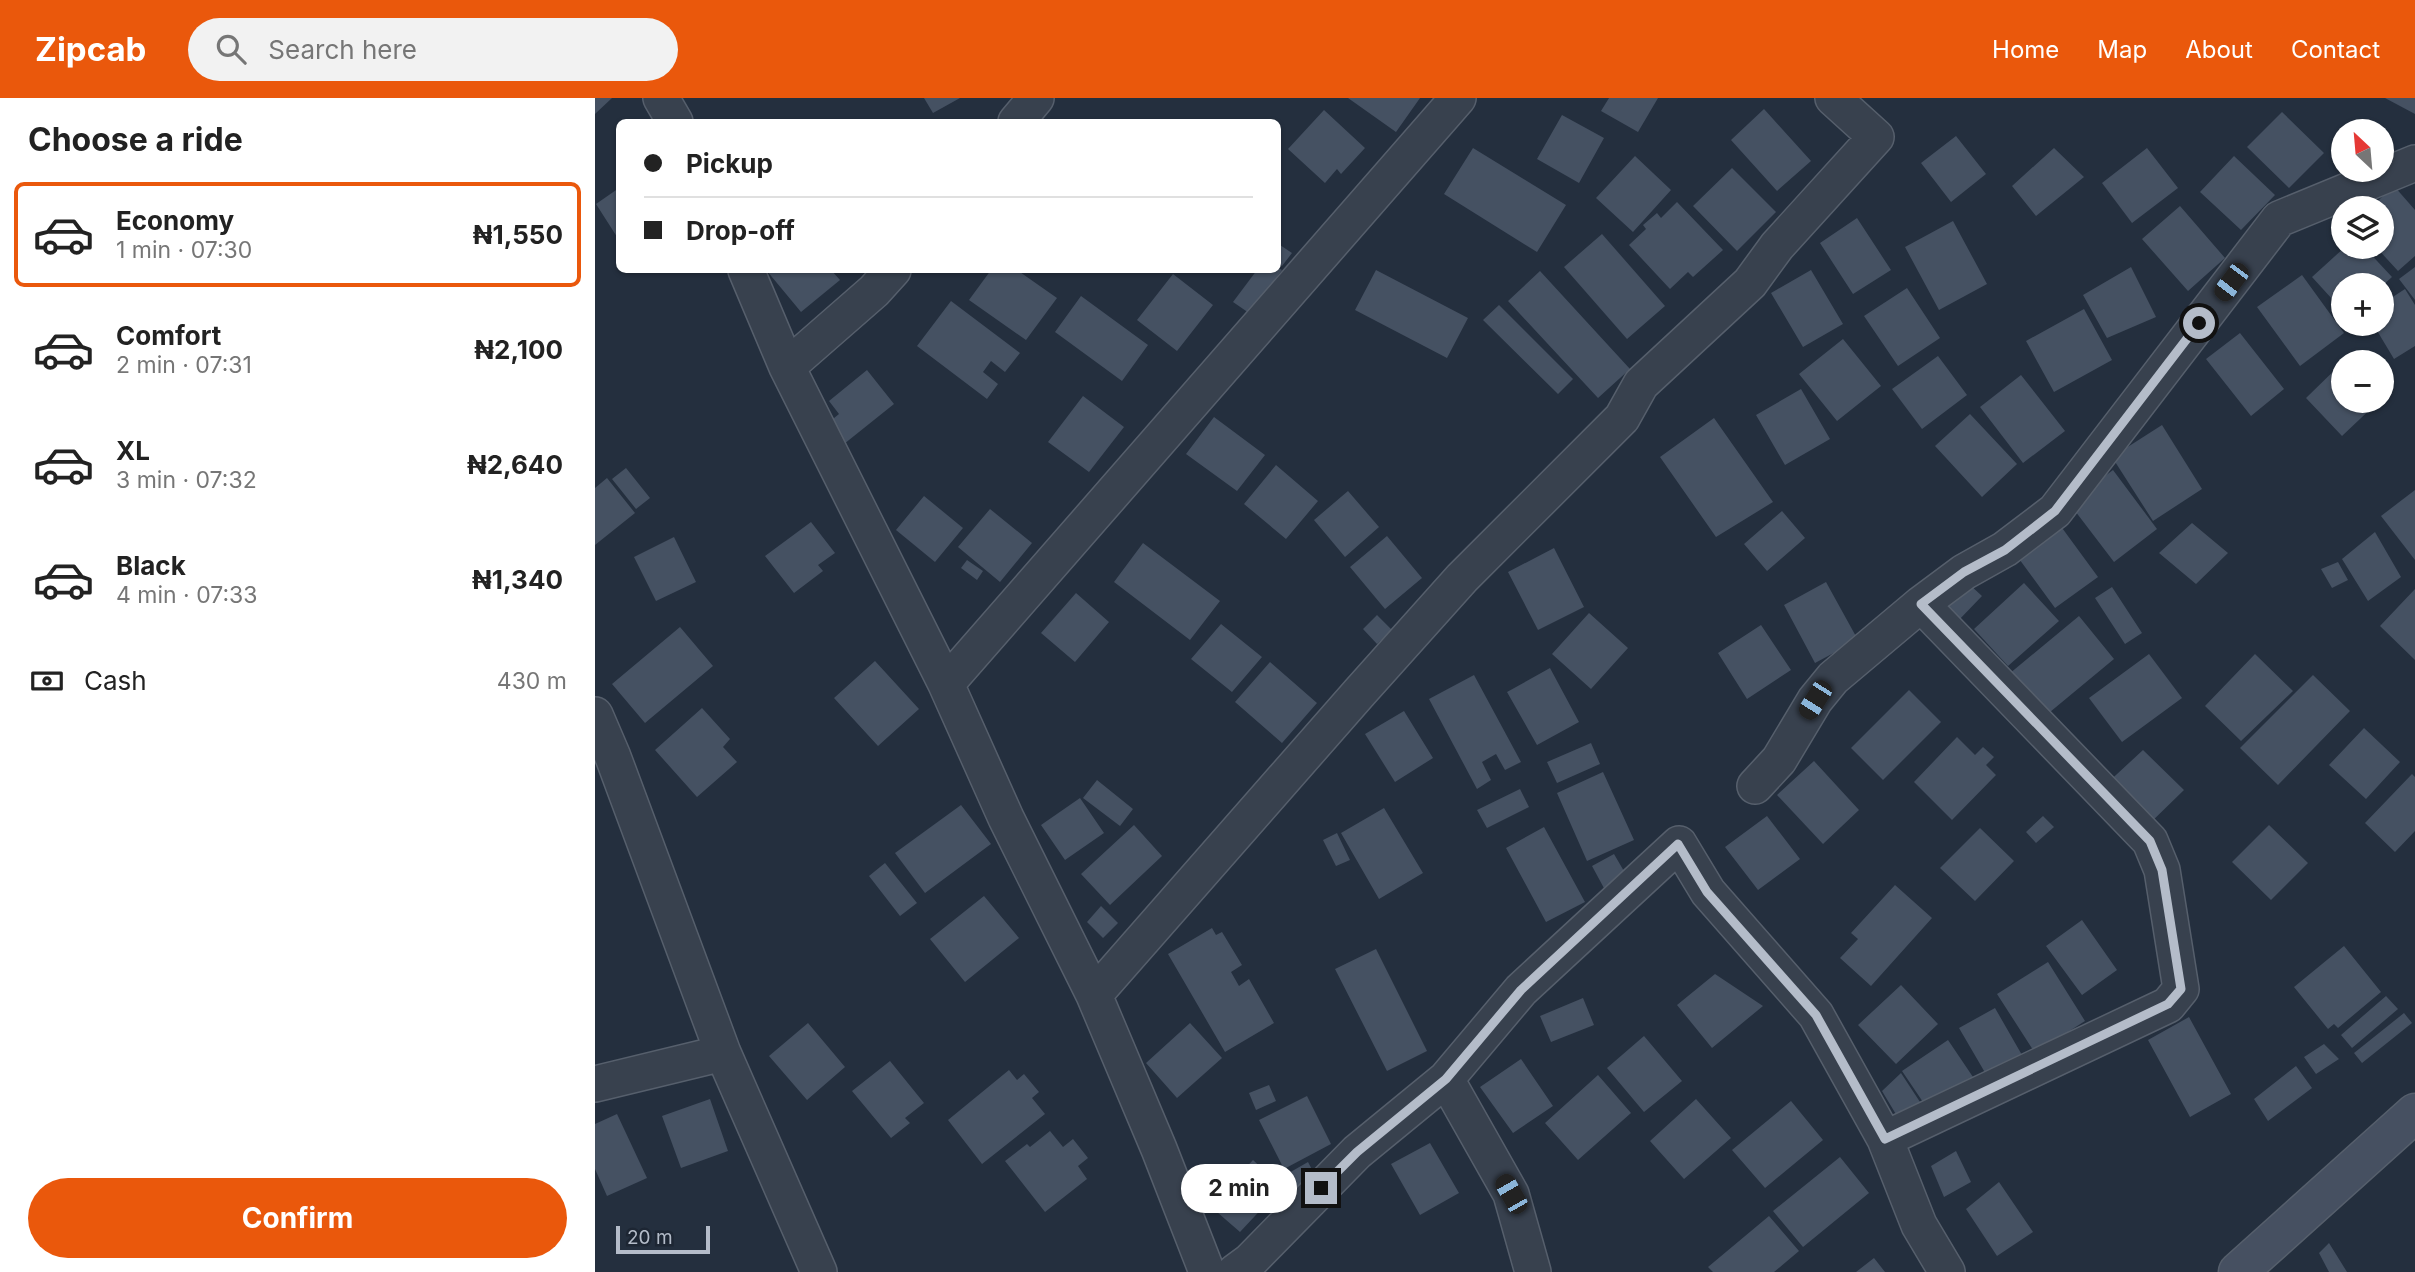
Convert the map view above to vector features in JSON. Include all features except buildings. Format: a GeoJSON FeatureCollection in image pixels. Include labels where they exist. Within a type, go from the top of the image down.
{"type":"FeatureCollection","features":[{"type":"Feature","properties":{"kind":"main road"},"geometry":{"type":"LineString","coordinates":[[2238,1272],[2415,1113]]}},
{"type":"Feature","properties":{"kind":"street"},"geometry":{"type":"LineString","coordinates":[[661,98],[673,119]]}},
{"type":"Feature","properties":{"kind":"street"},"geometry":{"type":"LineString","coordinates":[[1018,119],[1036,98]]}},
{"type":"Feature","properties":{"kind":"street"},"geometry":{"type":"LineString","coordinates":[[946,684],[1458,98]]}},
{"type":"Feature","properties":{"kind":"street"},"geometry":{"type":"LineString","coordinates":[[1094,995],[1462,578],[1622,418],[1641,384],[1750,283],[1777,246],[1876,137],[1833,98]]}},
{"type":"Feature","properties":{"kind":"street"},"geometry":{"type":"LineString","coordinates":[[1755,786],[1779,760],[1815,700],[1833,678],[1921,604],[1964,572],[2005,550],[2055,511],[2279,219],[2415,163]]}},
{"type":"Feature","properties":{"kind":"street"},"geometry":{"type":"LineString","coordinates":[[747,273],[787,367],[946,684],[1006,818],[1094,995],[1207,1272]]}},
{"type":"Feature","properties":{"kind":"street"},"geometry":{"type":"LineString","coordinates":[[787,367],[874,291],[890,273]]}},
{"type":"Feature","properties":{"kind":"street"},"geometry":{"type":"LineString","coordinates":[[1885,1139],[2168,1004],[2181,989],[2162,870],[2150,841],[1921,604]]}},
{"type":"Feature","properties":{"kind":"street"},"geometry":{"type":"LineString","coordinates":[[595,715],[604,759],[723,1053],[819,1272]]}},
{"type":"Feature","properties":{"kind":"street"},"geometry":{"type":"LineString","coordinates":[[1235,1272],[1357,1152],[1446,1079],[1521,990],[1678,844],[1707,892],[1816,1015],[1885,1139],[1919,1225],[1947,1272]]}},
{"type":"Feature","properties":{"kind":"street"},"geometry":{"type":"LineString","coordinates":[[595,1084],[723,1053]]}},
{"type":"Feature","properties":{"kind":"street"},"geometry":{"type":"LineString","coordinates":[[1446,1079],[1511,1194],[1533,1272]]}},
{"type":"Feature","properties":{"kind":"route"},"geometry":{"type":"LineString","coordinates":[[1321,1188],[1357,1152],[1446,1079],[1521,990],[1678,844],[1707,892],[1816,1015],[1885,1139],[2168,1004],[2181,989],[2162,870],[2150,841],[1921,604],[1964,572],[2005,550],[2055,511],[2199,323]]}}]}
